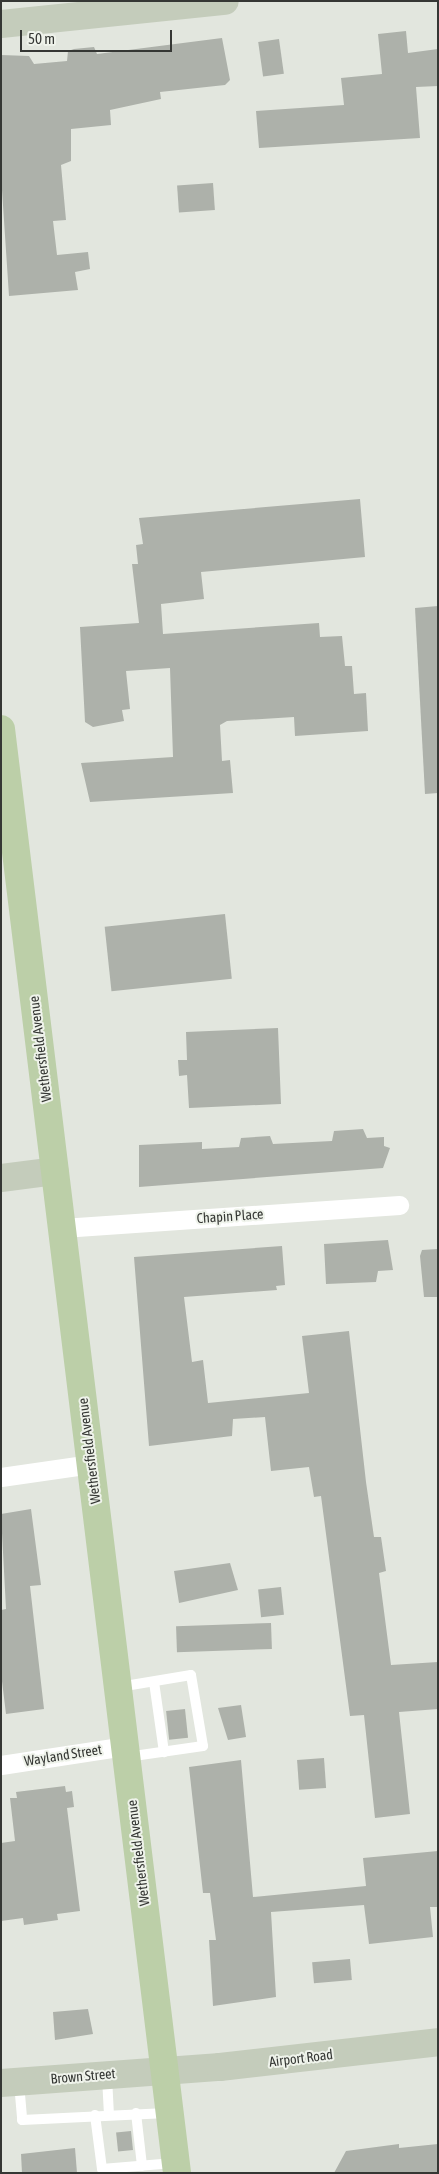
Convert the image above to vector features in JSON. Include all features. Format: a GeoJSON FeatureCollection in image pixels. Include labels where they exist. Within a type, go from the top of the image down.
{"type":"FeatureCollection","features":[{"type":"Feature","properties":{"kind":"main road"},"geometry":{"type":"LineString","coordinates":[[1,24],[225,1]]}},
{"type":"Feature","properties":{"kind":"main road","name":"Wethersfield Avenue"},"geometry":{"type":"LineString","coordinates":[[1,729],[7,822],[55,1170],[177,2168]]}},
{"type":"Feature","properties":{"kind":"main road"},"geometry":{"type":"LineString","coordinates":[[1,1178],[55,1170]]}},
{"type":"Feature","properties":{"kind":"main road","name":"Airport Road"},"geometry":{"type":"LineString","coordinates":[[164,2070],[438,2042]]}},
{"type":"Feature","properties":{"kind":"main road","name":"Brown Street"},"geometry":{"type":"LineString","coordinates":[[10,2083],[106,2073],[164,2070]]}},
{"type":"Feature","properties":{"kind":"street","name":"Chapin Place"},"geometry":{"type":"LineString","coordinates":[[62,1228],[399,1205]]}},
{"type":"Feature","properties":{"kind":"street"},"geometry":{"type":"LineString","coordinates":[[1,1478],[91,1464]]}},
{"type":"Feature","properties":{"kind":"street","name":"Wayland Street"},"geometry":{"type":"LineString","coordinates":[[1,1765],[126,1751]]}},
{"type":"Feature","properties":{"kind":"lane"},"geometry":{"type":"LineString","coordinates":[[118,1688],[191,1676],[203,1746],[164,1752],[126,1751]]}},
{"type":"Feature","properties":{"kind":"lane"},"geometry":{"type":"LineString","coordinates":[[154,1682],[164,1752]]}},
{"type":"Feature","properties":{"kind":"lane"},"geometry":{"type":"LineString","coordinates":[[106,2073],[109,2114]]}},
{"type":"Feature","properties":{"kind":"lane"},"geometry":{"type":"LineString","coordinates":[[10,2083],[22,2120],[109,2114],[170,2113]]}},
{"type":"Feature","properties":{"kind":"lane"},"geometry":{"type":"LineString","coordinates":[[136,2113],[142,2166]]}},
{"type":"Feature","properties":{"kind":"lane"},"geometry":{"type":"LineString","coordinates":[[95,2115],[102,2169],[142,2166],[177,2168]]}},
{"type":"Feature","properties":{"kind":"building"},"geometry":{"type":"Polygon","coordinates":[[[406,31],[408,53],[438,49],[438,86],[416,87],[420,138],[259,148],[256,111],[344,105],[341,78],[382,74],[378,34],[406,31]]]}},
{"type":"Feature","properties":{"kind":"building"},"geometry":{"type":"Polygon","coordinates":[[[222,38],[230,80],[225,85],[160,92],[161,99],[110,110],[111,125],[71,129],[71,161],[61,165],[66,220],[53,221],[57,255],[88,252],[90,269],[75,272],[78,290],[9,296],[1,175],[1,55],[29,56],[34,64],[67,61],[68,51],[74,49],[94,47],[97,54],[222,38]]]}},
{"type":"Feature","properties":{"kind":"building"},"geometry":{"type":"Polygon","coordinates":[[[279,39],[284,74],[263,77],[258,42],[279,39]]]}},
{"type":"Feature","properties":{"kind":"building"},"geometry":{"type":"Polygon","coordinates":[[[213,183],[215,210],[179,212],[177,186],[213,183]]]}},
{"type":"Feature","properties":{"kind":"building"},"geometry":{"type":"Polygon","coordinates":[[[360,499],[365,557],[201,572],[204,599],[161,604],[163,634],[319,623],[320,637],[342,636],[345,666],[352,666],[354,694],[366,693],[368,731],[295,736],[294,717],[227,721],[220,725],[222,761],[230,760],[233,793],[90,802],[81,763],[173,757],[170,668],[126,671],[130,709],[122,710],[124,721],[93,727],[85,722],[80,627],[139,623],[132,564],[138,564],[136,545],[143,544],[139,518],[360,499]]]}},
{"type":"Feature","properties":{"kind":"building"},"geometry":{"type":"Polygon","coordinates":[[[438,606],[438,793],[425,794],[415,608],[438,606]]]}},
{"type":"Feature","properties":{"kind":"building"},"geometry":{"type":"Polygon","coordinates":[[[225,914],[232,979],[111,991],[105,927],[225,914]]]}},
{"type":"Feature","properties":{"kind":"building"},"geometry":{"type":"Polygon","coordinates":[[[278,1028],[281,1104],[189,1108],[187,1075],[179,1076],[178,1060],[187,1060],[186,1032],[278,1028]]]}},
{"type":"Feature","properties":{"kind":"building"},"geometry":{"type":"Polygon","coordinates":[[[363,1129],[367,1138],[384,1137],[384,1146],[390,1148],[383,1168],[139,1187],[139,1145],[202,1142],[202,1149],[239,1147],[241,1138],[270,1136],[273,1144],[332,1141],[334,1131],[363,1129]]]}},
{"type":"Feature","properties":{"kind":"building"},"geometry":{"type":"Polygon","coordinates":[[[388,1240],[393,1270],[378,1271],[376,1282],[326,1284],[324,1244],[388,1240]]]}},
{"type":"Feature","properties":{"kind":"building"},"geometry":{"type":"Polygon","coordinates":[[[282,1246],[285,1285],[276,1286],[277,1290],[184,1297],[192,1362],[203,1360],[208,1403],[309,1393],[302,1336],[349,1331],[374,1537],[381,1537],[386,1571],[379,1573],[391,1665],[438,1662],[438,1709],[399,1712],[410,1814],[375,1818],[364,1715],[350,1716],[321,1496],[314,1497],[309,1467],[271,1471],[265,1417],[233,1419],[232,1436],[149,1446],[134,1257],[282,1246]]]}},
{"type":"Feature","properties":{"kind":"building"},"geometry":{"type":"Polygon","coordinates":[[[438,1249],[438,1297],[424,1297],[420,1256],[422,1250],[438,1249]]]}},
{"type":"Feature","properties":{"kind":"building"},"geometry":{"type":"Polygon","coordinates":[[[31,1509],[41,1585],[30,1586],[44,1709],[6,1714],[1,1673],[1,1610],[6,1609],[1,1514],[31,1509]]]}},
{"type":"Feature","properties":{"kind":"building"},"geometry":{"type":"Polygon","coordinates":[[[230,1563],[238,1590],[179,1603],[174,1571],[230,1563]]]}},
{"type":"Feature","properties":{"kind":"building"},"geometry":{"type":"Polygon","coordinates":[[[281,1587],[284,1615],[261,1617],[258,1589],[281,1587]]]}},
{"type":"Feature","properties":{"kind":"building"},"geometry":{"type":"Polygon","coordinates":[[[271,1623],[272,1649],[177,1652],[176,1626],[271,1623]]]}},
{"type":"Feature","properties":{"kind":"building"},"geometry":{"type":"Polygon","coordinates":[[[241,1705],[246,1737],[228,1740],[218,1708],[241,1705]]]}},
{"type":"Feature","properties":{"kind":"building"},"geometry":{"type":"Polygon","coordinates":[[[185,1709],[188,1738],[169,1740],[166,1711],[185,1709]]]}},
{"type":"Feature","properties":{"kind":"building"},"geometry":{"type":"Polygon","coordinates":[[[324,1758],[326,1788],[299,1790],[297,1760],[324,1758]]]}},
{"type":"Feature","properties":{"kind":"building"},"geometry":{"type":"Polygon","coordinates":[[[241,1760],[253,1897],[366,1886],[363,1858],[438,1851],[438,1907],[430,1907],[433,1937],[369,1944],[364,1905],[271,1912],[276,1997],[213,2006],[209,1940],[216,1940],[210,1893],[203,1893],[189,1767],[241,1760]]]}},
{"type":"Feature","properties":{"kind":"building"},"geometry":{"type":"Polygon","coordinates":[[[65,1786],[66,1792],[72,1791],[74,1807],[67,1808],[80,1911],[57,1914],[58,1920],[24,1925],[23,1918],[1,1921],[1,1843],[15,1841],[10,1798],[17,1798],[16,1792],[65,1786]]]}},
{"type":"Feature","properties":{"kind":"building"},"geometry":{"type":"Polygon","coordinates":[[[350,1959],[352,1980],[314,1983],[312,1962],[350,1959]]]}},
{"type":"Feature","properties":{"kind":"building"},"geometry":{"type":"Polygon","coordinates":[[[88,2009],[93,2034],[55,2040],[53,2012],[88,2009]]]}},
{"type":"Feature","properties":{"kind":"building"},"geometry":{"type":"Polygon","coordinates":[[[131,2131],[133,2150],[118,2151],[116,2133],[131,2131]]]}},
{"type":"Feature","properties":{"kind":"building"},"geometry":{"type":"Polygon","coordinates":[[[399,2144],[399,2148],[438,2144],[438,2173],[334,2173],[346,2151],[399,2144]]]}},
{"type":"Feature","properties":{"kind":"building"},"geometry":{"type":"Polygon","coordinates":[[[75,2148],[77,2173],[22,2173],[21,2154],[75,2148]]]}}]}
